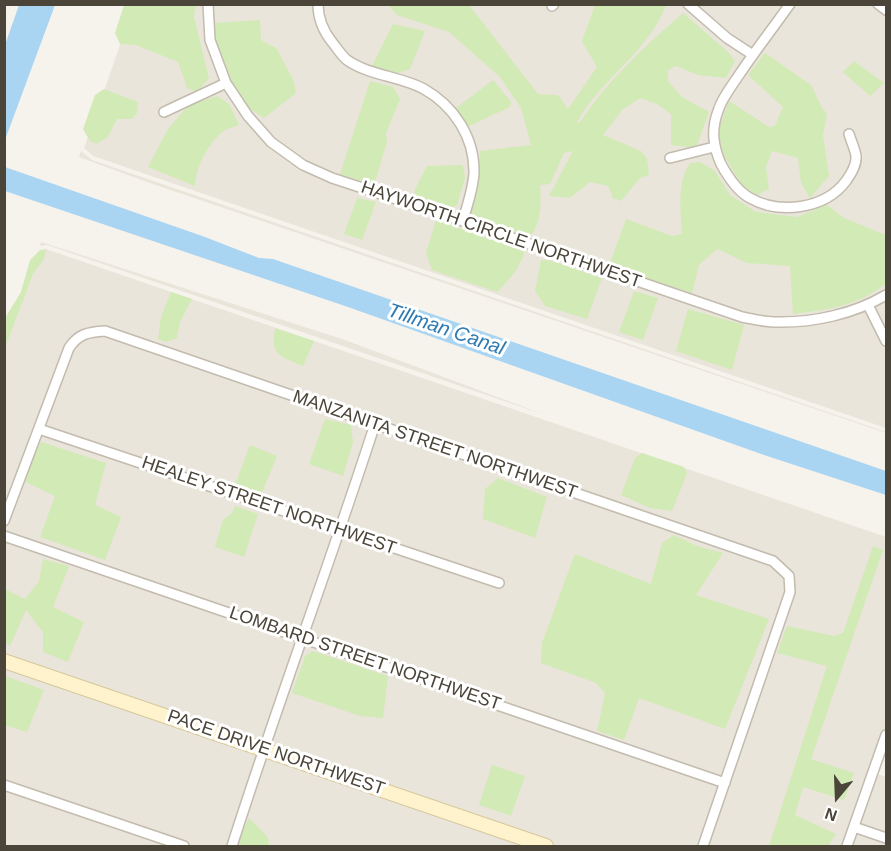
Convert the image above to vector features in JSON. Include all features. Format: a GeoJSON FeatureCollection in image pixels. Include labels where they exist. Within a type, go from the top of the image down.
{"type":"FeatureCollection","features":[{"type":"Feature","properties":{"kind":"street","name":"HAYWORTH CIRCLE NORTHWEST"},"geometry":{"type":"LineString","coordinates":[[208,4],[210,40],[226,83],[248,116],[271,142],[303,165],[332,178],[742,317],[773,322],[802,321],[834,316],[868,305],[886,295]]}},
{"type":"Feature","properties":{"kind":"street"},"geometry":{"type":"LineString","coordinates":[[318,4],[318,12],[326,34],[346,59],[372,72],[423,89],[452,112],[464,129],[472,148],[474,174],[463,221]]}},
{"type":"Feature","properties":{"kind":"street"},"geometry":{"type":"LineString","coordinates":[[688,4],[727,38],[753,55]]}},
{"type":"Feature","properties":{"kind":"street"},"geometry":{"type":"LineString","coordinates":[[790,4],[753,55],[718,110],[714,147],[726,174],[749,198],[766,205],[785,208],[821,201],[843,185],[853,171],[857,158],[849,134]]}},
{"type":"Feature","properties":{"kind":"street"},"geometry":{"type":"LineString","coordinates":[[878,4],[886,10]]}},
{"type":"Feature","properties":{"kind":"street"},"geometry":{"type":"LineString","coordinates":[[164,112],[226,83]]}},
{"type":"Feature","properties":{"kind":"street"},"geometry":{"type":"LineString","coordinates":[[670,158],[714,147]]}},
{"type":"Feature","properties":{"kind":"street"},"geometry":{"type":"LineString","coordinates":[[868,305],[886,340]]}},
{"type":"Feature","properties":{"kind":"street","name":"MANZANITA STREET NORTHWEST"},"geometry":{"type":"LineString","coordinates":[[39,429],[69,348],[75,338],[87,332],[105,331],[773,561],[789,576],[790,592],[725,783]]}},
{"type":"Feature","properties":{"kind":"street"},"geometry":{"type":"LineString","coordinates":[[232,846],[263,748],[340,531],[375,424]]}},
{"type":"Feature","properties":{"kind":"street"},"geometry":{"type":"LineString","coordinates":[[4,521],[39,429]]}},
{"type":"Feature","properties":{"kind":"street","name":"HEALEY STREET NORTHWEST"},"geometry":{"type":"LineString","coordinates":[[39,429],[499,583]]}},
{"type":"Feature","properties":{"kind":"street","name":"LOMBARD STREET NORTHWEST"},"geometry":{"type":"LineString","coordinates":[[4,536],[725,783]]}},
{"type":"Feature","properties":{"kind":"street","name":"PACE DRIVE NORTHWEST"},"geometry":{"type":"LineString","coordinates":[[4,661],[546,846]]}},
{"type":"Feature","properties":{"kind":"street"},"geometry":{"type":"LineString","coordinates":[[847,846],[886,735]]}},
{"type":"Feature","properties":{"kind":"street"},"geometry":{"type":"LineString","coordinates":[[703,846],[725,783]]}},
{"type":"Feature","properties":{"kind":"street"},"geometry":{"type":"LineString","coordinates":[[4,785],[184,846]]}},
{"type":"Feature","properties":{"kind":"street"},"geometry":{"type":"LineString","coordinates":[[854,827],[886,838]]}},
{"type":"Feature","properties":{"kind":"shaded area"},"geometry":{"type":"Polygon","coordinates":[[[134,5],[886,5],[886,428],[93,156],[84,148],[134,5]]]}},
{"type":"Feature","properties":{"kind":"shaded area"},"geometry":{"type":"Polygon","coordinates":[[[81,151],[92,160],[886,433],[147,182],[79,157],[81,151]]]}},
{"type":"Feature","properties":{"kind":"shaded area"},"geometry":{"type":"Polygon","coordinates":[[[41,242],[345,340],[548,416],[47,245],[40,246],[41,242]]]}},
{"type":"Feature","properties":{"kind":"shaded area"},"geometry":{"type":"Polygon","coordinates":[[[46,249],[886,537],[886,735],[874,773],[886,777],[886,846],[5,846],[4,348],[35,268],[46,249]]]}},
{"type":"Feature","properties":{"kind":"green space"},"geometry":{"type":"Polygon","coordinates":[[[124,5],[196,5],[194,17],[209,78],[197,92],[187,88],[178,62],[136,45],[120,44],[115,33],[124,5]]]}},
{"type":"Feature","properties":{"kind":"green space"},"geometry":{"type":"Polygon","coordinates":[[[388,5],[469,5],[538,94],[558,95],[568,109],[597,67],[582,41],[595,5],[666,5],[648,37],[598,92],[577,122],[580,122],[628,64],[683,13],[728,52],[735,61],[726,78],[698,75],[676,66],[668,70],[668,81],[682,97],[709,112],[696,148],[671,145],[671,114],[657,104],[640,98],[622,110],[603,135],[641,151],[647,159],[649,175],[640,178],[621,201],[613,198],[608,186],[590,182],[570,198],[549,196],[573,151],[564,153],[550,184],[540,185],[538,219],[529,237],[471,216],[478,186],[480,151],[531,145],[521,108],[500,77],[449,32],[397,15],[388,5]]]}},
{"type":"Feature","properties":{"kind":"green space"},"geometry":{"type":"Polygon","coordinates":[[[260,20],[261,40],[276,48],[293,79],[296,93],[264,118],[247,107],[226,73],[214,37],[215,23],[260,20]]]}},
{"type":"Feature","properties":{"kind":"green space"},"geometry":{"type":"Polygon","coordinates":[[[393,24],[425,31],[410,69],[397,73],[372,66],[393,24]]]}},
{"type":"Feature","properties":{"kind":"green space"},"geometry":{"type":"Polygon","coordinates":[[[765,53],[811,85],[827,114],[823,135],[829,176],[810,198],[801,183],[798,158],[772,151],[766,167],[769,189],[757,195],[742,186],[723,153],[718,131],[729,101],[769,127],[775,126],[783,107],[748,75],[765,53]]]}},
{"type":"Feature","properties":{"kind":"green space"},"geometry":{"type":"Polygon","coordinates":[[[854,61],[884,83],[870,96],[843,72],[854,61]]]}},
{"type":"Feature","properties":{"kind":"green space"},"geometry":{"type":"Polygon","coordinates":[[[493,80],[511,102],[510,107],[467,127],[456,108],[493,80]]]}},
{"type":"Feature","properties":{"kind":"green space"},"geometry":{"type":"Polygon","coordinates":[[[370,81],[393,87],[400,99],[386,133],[387,142],[374,185],[340,174],[370,81]]]}},
{"type":"Feature","properties":{"kind":"green space"},"geometry":{"type":"Polygon","coordinates":[[[104,89],[138,102],[137,113],[132,119],[117,119],[107,138],[96,144],[90,141],[83,129],[95,95],[104,89]]]}},
{"type":"Feature","properties":{"kind":"green space"},"geometry":{"type":"Polygon","coordinates":[[[217,96],[229,104],[239,125],[225,130],[208,148],[197,171],[195,186],[148,167],[168,129],[189,105],[217,96]]]}},
{"type":"Feature","properties":{"kind":"green space"},"geometry":{"type":"Polygon","coordinates":[[[700,162],[715,171],[730,195],[756,212],[797,217],[827,205],[844,218],[886,235],[886,283],[865,297],[842,306],[793,314],[790,266],[747,263],[717,249],[699,265],[692,293],[609,266],[626,219],[672,236],[682,234],[680,198],[683,180],[690,163],[700,162]]]}},
{"type":"Feature","properties":{"kind":"green space"},"geometry":{"type":"Polygon","coordinates":[[[463,165],[465,178],[457,205],[449,210],[414,201],[415,189],[427,166],[463,165]]]}},
{"type":"Feature","properties":{"kind":"green space"},"geometry":{"type":"Polygon","coordinates":[[[357,198],[376,202],[362,240],[344,234],[357,198]]]}},
{"type":"Feature","properties":{"kind":"green space"},"geometry":{"type":"Polygon","coordinates":[[[436,220],[525,251],[517,268],[497,292],[432,270],[426,253],[436,220]]]}},
{"type":"Feature","properties":{"kind":"green space"},"geometry":{"type":"Polygon","coordinates":[[[46,249],[44,259],[33,274],[5,348],[5,318],[21,292],[30,260],[40,250],[46,249]]]}},
{"type":"Feature","properties":{"kind":"green space"},"geometry":{"type":"Polygon","coordinates":[[[541,260],[549,260],[602,278],[587,319],[545,306],[535,291],[541,260]]]}},
{"type":"Feature","properties":{"kind":"green space"},"geometry":{"type":"Polygon","coordinates":[[[634,291],[658,298],[643,340],[619,332],[634,291]]]}},
{"type":"Feature","properties":{"kind":"green space"},"geometry":{"type":"Polygon","coordinates":[[[171,292],[192,299],[180,322],[177,338],[166,342],[158,339],[161,317],[171,292]]]}},
{"type":"Feature","properties":{"kind":"green space"},"geometry":{"type":"Polygon","coordinates":[[[688,309],[744,325],[732,370],[676,351],[688,309]]]}},
{"type":"Feature","properties":{"kind":"green space"},"geometry":{"type":"Polygon","coordinates":[[[275,328],[314,341],[303,366],[278,354],[274,344],[275,328]]]}},
{"type":"Feature","properties":{"kind":"green space"},"geometry":{"type":"Polygon","coordinates":[[[325,419],[351,425],[353,442],[343,476],[309,464],[325,419]]]}},
{"type":"Feature","properties":{"kind":"green space"},"geometry":{"type":"Polygon","coordinates":[[[41,442],[106,463],[95,505],[121,517],[105,560],[40,537],[55,496],[26,482],[28,467],[41,442]]]}},
{"type":"Feature","properties":{"kind":"green space"},"geometry":{"type":"Polygon","coordinates":[[[250,445],[277,456],[261,495],[235,485],[250,445]]]}},
{"type":"Feature","properties":{"kind":"green space"},"geometry":{"type":"Polygon","coordinates":[[[642,453],[684,467],[687,473],[672,511],[650,508],[621,495],[635,458],[642,453]]]}},
{"type":"Feature","properties":{"kind":"green space"},"geometry":{"type":"Polygon","coordinates":[[[498,478],[547,497],[535,538],[483,519],[485,489],[498,478]]]}},
{"type":"Feature","properties":{"kind":"green space"},"geometry":{"type":"Polygon","coordinates":[[[235,506],[258,514],[244,557],[215,547],[223,520],[232,513],[235,506]]]}},
{"type":"Feature","properties":{"kind":"green space"},"geometry":{"type":"Polygon","coordinates":[[[674,535],[697,546],[723,553],[696,595],[769,619],[725,729],[639,698],[624,740],[597,731],[605,693],[596,683],[541,663],[542,643],[575,554],[651,584],[662,543],[674,535]]]}},
{"type":"Feature","properties":{"kind":"green space"},"geometry":{"type":"Polygon","coordinates":[[[873,546],[883,550],[811,759],[854,773],[844,800],[803,787],[795,815],[836,834],[828,846],[769,846],[827,666],[777,653],[787,626],[834,636],[843,633],[873,546]]]}},
{"type":"Feature","properties":{"kind":"green space"},"geometry":{"type":"Polygon","coordinates":[[[43,559],[69,566],[53,607],[84,622],[68,662],[43,652],[43,632],[26,610],[10,646],[5,643],[5,589],[25,599],[39,581],[43,559]]]}},
{"type":"Feature","properties":{"kind":"green space"},"geometry":{"type":"Polygon","coordinates":[[[313,651],[388,676],[383,718],[360,716],[292,693],[305,656],[313,651]]]}},
{"type":"Feature","properties":{"kind":"green space"},"geometry":{"type":"Polygon","coordinates":[[[5,676],[44,690],[27,732],[5,725],[5,676]]]}},
{"type":"Feature","properties":{"kind":"green space"},"geometry":{"type":"Polygon","coordinates":[[[492,765],[525,776],[511,816],[479,805],[492,765]]]}},
{"type":"Feature","properties":{"kind":"green space"},"geometry":{"type":"Polygon","coordinates":[[[249,818],[268,837],[269,846],[236,846],[249,818]]]}},
{"type":"Feature","properties":{"kind":"water"},"geometry":{"type":"Polygon","coordinates":[[[19,5],[55,5],[5,140],[5,45],[19,5]]]}},
{"type":"Feature","properties":{"kind":"water","name":"Tillman Canal"},"geometry":{"type":"Polygon","coordinates":[[[5,167],[259,258],[273,259],[886,471],[886,495],[764,455],[348,307],[5,191],[5,167]]]}}]}
